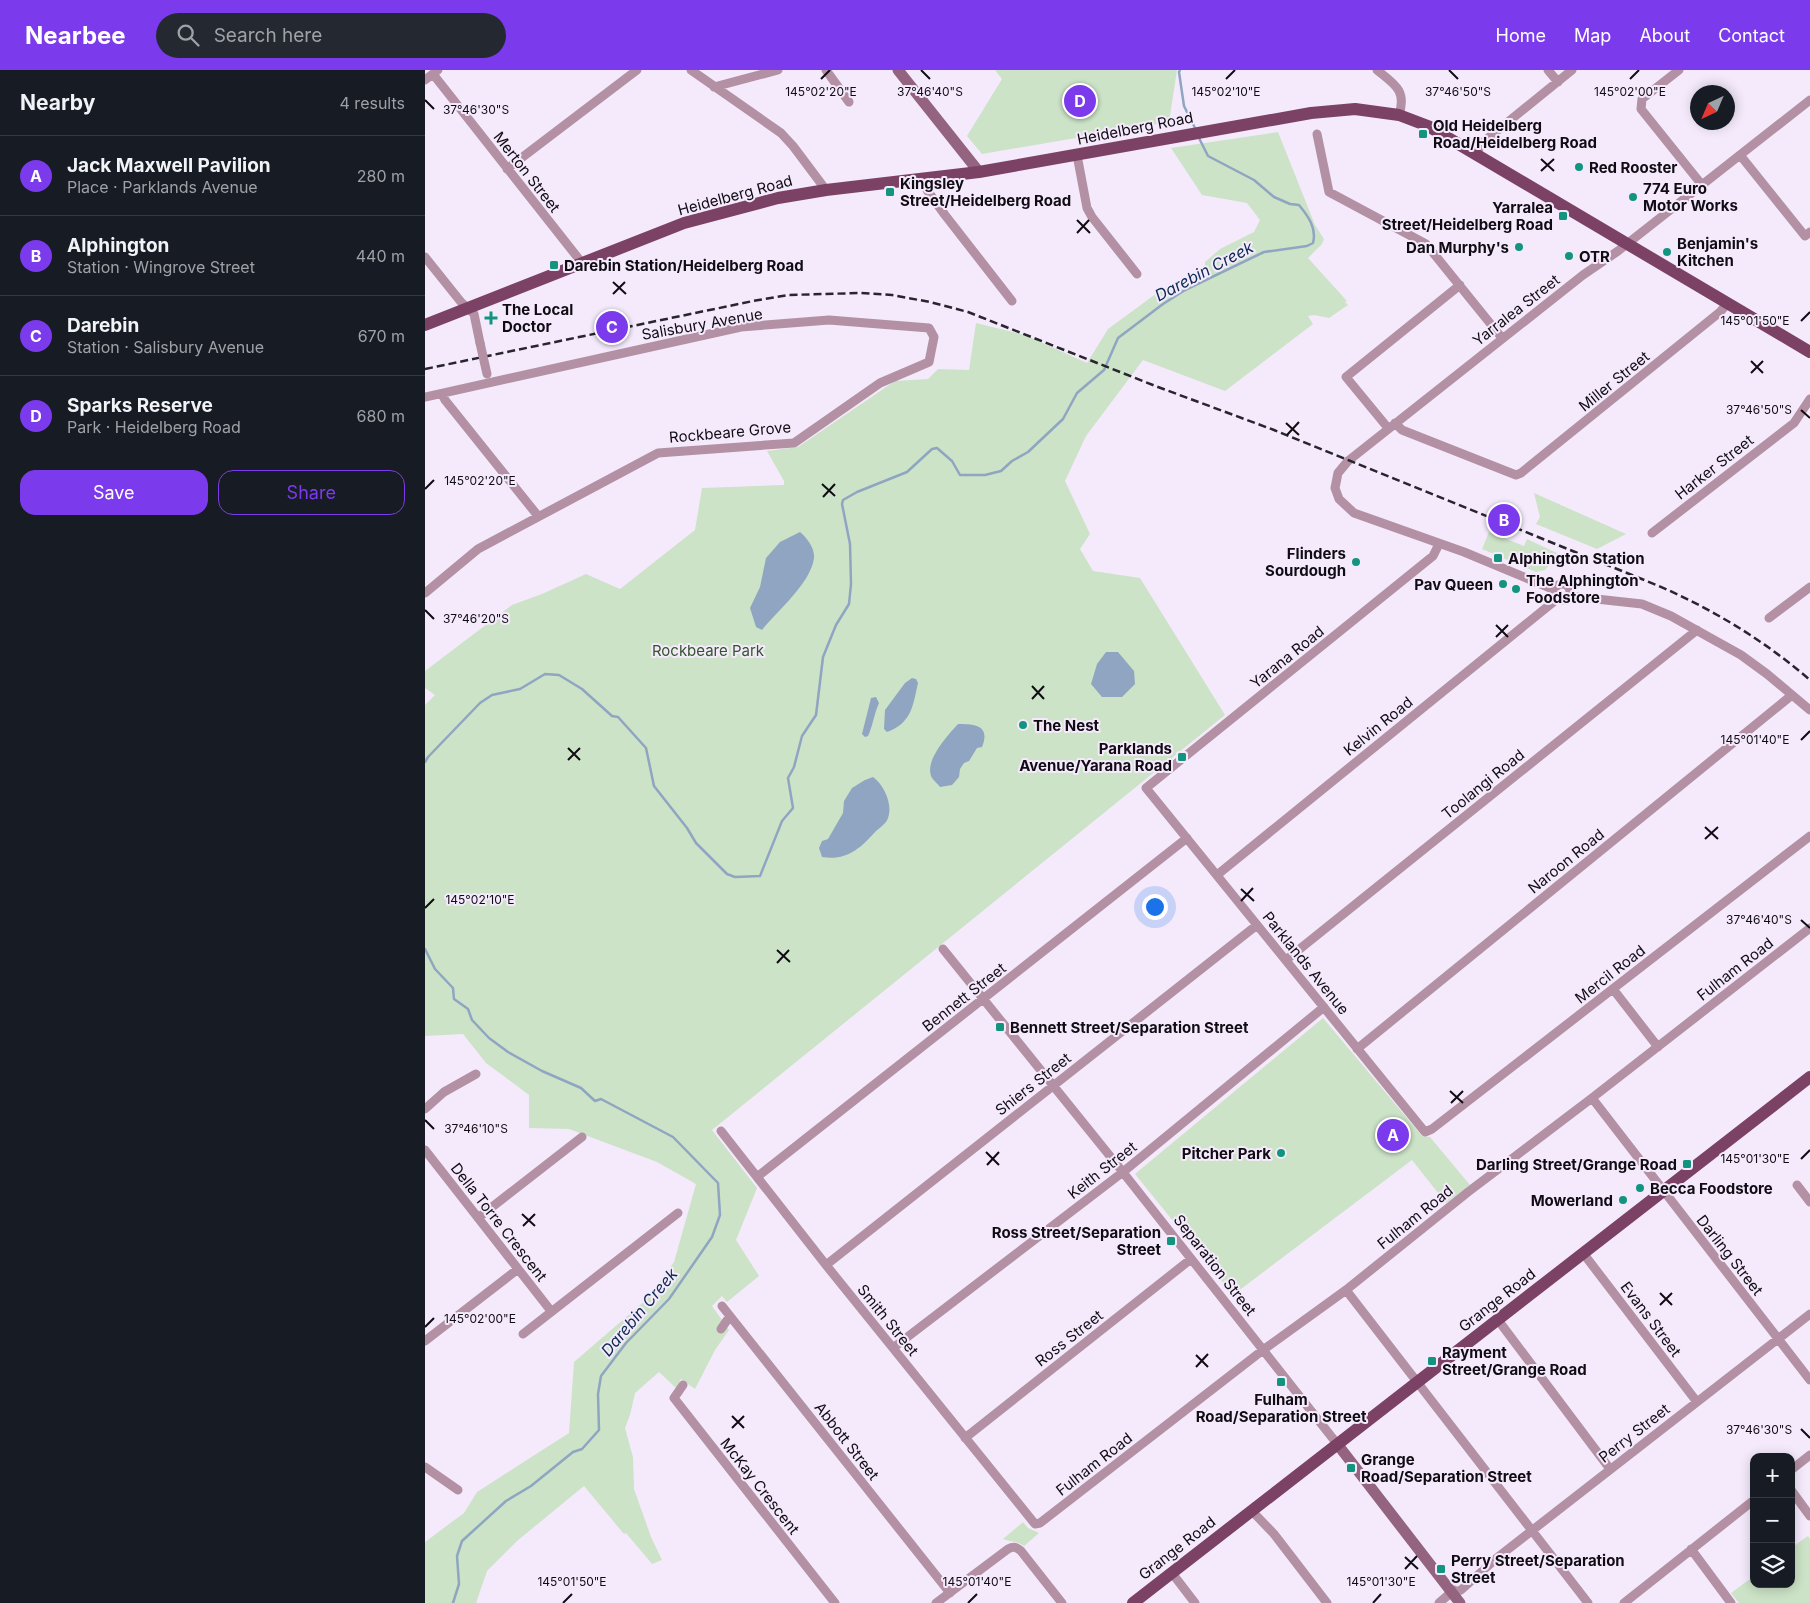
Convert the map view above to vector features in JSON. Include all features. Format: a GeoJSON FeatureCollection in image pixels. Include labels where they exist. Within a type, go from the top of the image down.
{"type":"FeatureCollection","features":[{"type":"Feature","properties":{"kind":"main road","name":"Heidelberg Road"},"geometry":{"type":"LineString","coordinates":[[425,325],[684,224],[777,198],[826,190],[979,172],[1209,130],[1311,113],[1355,109],[1399,114],[1428,126],[1628,243],[1727,304],[1809,348]]}},
{"type":"Feature","properties":{"kind":"main road","name":"Grange Road"},"geometry":{"type":"LineString","coordinates":[[1133,1603],[1810,1077]]}},
{"type":"Feature","properties":{"kind":"street"},"geometry":{"type":"LineString","coordinates":[[507,169],[637,70]]}},
{"type":"Feature","properties":{"kind":"street"},"geometry":{"type":"LineString","coordinates":[[691,70],[781,133],[826,190]]}},
{"type":"Feature","properties":{"kind":"street"},"geometry":{"type":"LineString","coordinates":[[714,87],[778,70]]}},
{"type":"Feature","properties":{"kind":"street"},"geometry":{"type":"LineString","coordinates":[[825,70],[849,102]]}},
{"type":"Feature","properties":{"kind":"street"},"geometry":{"type":"LineString","coordinates":[[898,70],[979,172]]}},
{"type":"Feature","properties":{"kind":"street"},"geometry":{"type":"LineString","coordinates":[[1377,70],[1394,84],[1401,94],[1402,105],[1399,114]]}},
{"type":"Feature","properties":{"kind":"street"},"geometry":{"type":"LineString","coordinates":[[1548,70],[1557,82]]}},
{"type":"Feature","properties":{"kind":"street"},"geometry":{"type":"LineString","coordinates":[[1476,154],[1483,143],[1572,70]]}},
{"type":"Feature","properties":{"kind":"street"},"geometry":{"type":"LineString","coordinates":[[1679,70],[1642,99],[1641,109],[1702,185]]}},
{"type":"Feature","properties":{"kind":"street","name":"Merton Street"},"geometry":{"type":"LineString","coordinates":[[432,75],[582,263]]}},
{"type":"Feature","properties":{"kind":"street","name":"Yarralea Street"},"geometry":{"type":"LineString","coordinates":[[1439,544],[1354,513],[1337,495],[1335,488],[1338,473],[1348,461],[1502,338],[1583,275],[1628,243],[1810,100]]}},
{"type":"Feature","properties":{"kind":"street"},"geometry":{"type":"LineString","coordinates":[[1317,134],[1329,192],[1423,242],[1460,284],[1502,338]]}},
{"type":"Feature","properties":{"kind":"street"},"geometry":{"type":"LineString","coordinates":[[1077,155],[1087,208],[1137,274]]}},
{"type":"Feature","properties":{"kind":"street"},"geometry":{"type":"LineString","coordinates":[[1740,155],[1807,234]]}},
{"type":"Feature","properties":{"kind":"street"},"geometry":{"type":"LineString","coordinates":[[922,180],[945,215],[1012,301]]}},
{"type":"Feature","properties":{"kind":"street"},"geometry":{"type":"LineString","coordinates":[[425,257],[461,302],[474,314],[488,378]]}},
{"type":"Feature","properties":{"kind":"street"},"geometry":{"type":"LineString","coordinates":[[1391,426],[1346,377],[1460,284]]}},
{"type":"Feature","properties":{"kind":"street","name":"Miller Street"},"geometry":{"type":"LineString","coordinates":[[1391,426],[1515,475],[1521,473],[1720,312],[1727,304]]}},
{"type":"Feature","properties":{"kind":"street","name":"Salisbury Avenue"},"geometry":{"type":"LineString","coordinates":[[425,397],[442,394],[488,378],[741,327],[829,320],[929,328]]}},
{"type":"Feature","properties":{"kind":"street","name":"Rockbeare Grove"},"geometry":{"type":"LineString","coordinates":[[425,593],[479,549],[658,453],[794,443],[880,383],[929,362],[934,336],[929,328]]}},
{"type":"Feature","properties":{"kind":"street"},"geometry":{"type":"LineString","coordinates":[[442,394],[538,516]]}},
{"type":"Feature","properties":{"kind":"street","name":"Harker Street"},"geometry":{"type":"LineString","coordinates":[[1652,533],[1794,423],[1810,399]]}},
{"type":"Feature","properties":{"kind":"street"},"geometry":{"type":"LineString","coordinates":[[1439,544],[1464,552],[1556,594],[1564,600],[1569,596],[1642,604],[1671,616],[1741,655],[1810,710]]}},
{"type":"Feature","properties":{"kind":"street","name":"Yarana Road"},"geometry":{"type":"LineString","coordinates":[[1146,788],[1433,556],[1439,544]]}},
{"type":"Feature","properties":{"kind":"street"},"geometry":{"type":"LineString","coordinates":[[1556,594],[1560,585],[1565,585],[1569,588],[1569,596]]}},
{"type":"Feature","properties":{"kind":"street"},"geometry":{"type":"LineString","coordinates":[[1769,618],[1810,587]]}},
{"type":"Feature","properties":{"kind":"street","name":"Kelvin Road"},"geometry":{"type":"LineString","coordinates":[[1217,875],[1556,594]]}},
{"type":"Feature","properties":{"kind":"street","name":"Toolangi Road"},"geometry":{"type":"LineString","coordinates":[[1286,960],[1697,630]]}},
{"type":"Feature","properties":{"kind":"street","name":"Naroon Road"},"geometry":{"type":"LineString","coordinates":[[1357,1049],[1792,695]]}},
{"type":"Feature","properties":{"kind":"street","name":"Parklands Avenue"},"geometry":{"type":"LineString","coordinates":[[1146,788],[1425,1132]]}},
{"type":"Feature","properties":{"kind":"street","name":"Mercil Road"},"geometry":{"type":"LineString","coordinates":[[1425,1132],[1432,1129],[1810,836]]}},
{"type":"Feature","properties":{"kind":"street","name":"Bennett Street"},"geometry":{"type":"LineString","coordinates":[[757,1177],[1187,838]]}},
{"type":"Feature","properties":{"kind":"street","name":"Shiers Street"},"geometry":{"type":"LineString","coordinates":[[826,1265],[1257,925]]}},
{"type":"Feature","properties":{"kind":"street","name":"Fulham Road"},"geometry":{"type":"LineString","coordinates":[[1035,1524],[1263,1350],[1346,1290],[1468,1192],[1810,928]]}},
{"type":"Feature","properties":{"kind":"street","name":"Separation Street"},"geometry":{"type":"LineString","coordinates":[[943,949],[1123,1172],[1460,1603]]}},
{"type":"Feature","properties":{"kind":"street"},"geometry":{"type":"LineString","coordinates":[[1613,989],[1658,1047]]}},
{"type":"Feature","properties":{"kind":"street","name":"Keith Street"},"geometry":{"type":"LineString","coordinates":[[893,1348],[1123,1172],[1324,1007]]}},
{"type":"Feature","properties":{"kind":"street"},"geometry":{"type":"LineString","coordinates":[[425,1109],[444,1092],[476,1074]]}},
{"type":"Feature","properties":{"kind":"street","name":"Darling Street"},"geometry":{"type":"LineString","coordinates":[[1592,1098],[1810,1380]]}},
{"type":"Feature","properties":{"kind":"street","name":"Smith Street"},"geometry":{"type":"LineString","coordinates":[[721,1131],[826,1265],[1035,1524]]}},
{"type":"Feature","properties":{"kind":"street"},"geometry":{"type":"LineString","coordinates":[[478,1218],[582,1137]]}},
{"type":"Feature","properties":{"kind":"street","name":"Della Torre Crescent"},"geometry":{"type":"LineString","coordinates":[[426,1154],[551,1311]]}},
{"type":"Feature","properties":{"kind":"street"},"geometry":{"type":"LineString","coordinates":[[1797,1185],[1810,1202]]}},
{"type":"Feature","properties":{"kind":"street"},"geometry":{"type":"LineString","coordinates":[[523,1334],[678,1213]]}},
{"type":"Feature","properties":{"kind":"street","name":"Evans Street"},"geometry":{"type":"LineString","coordinates":[[1583,1253],[1697,1402]]}},
{"type":"Feature","properties":{"kind":"street","name":"Ross Street"},"geometry":{"type":"LineString","coordinates":[[965,1438],[1191,1259]]}},
{"type":"Feature","properties":{"kind":"street"},"geometry":{"type":"LineString","coordinates":[[425,1341],[518,1269]]}},
{"type":"Feature","properties":{"kind":"street"},"geometry":{"type":"LineString","coordinates":[[1346,1290],[1588,1603]]}},
{"type":"Feature","properties":{"kind":"street","name":"Abbott Street"},"geometry":{"type":"LineString","coordinates":[[722,1306],[950,1592]]}},
{"type":"Feature","properties":{"kind":"street","name":"Perry Street"},"geometry":{"type":"LineString","coordinates":[[1439,1603],[1462,1583],[1532,1531],[1810,1314]]}},
{"type":"Feature","properties":{"kind":"street"},"geometry":{"type":"LineString","coordinates":[[721,1329],[730,1316]]}},
{"type":"Feature","properties":{"kind":"street"},"geometry":{"type":"LineString","coordinates":[[1498,1320],[1610,1469]]}},
{"type":"Feature","properties":{"kind":"street","name":"McKay Crescent"},"geometry":{"type":"LineString","coordinates":[[683,1385],[674,1398],[835,1603]]}},
{"type":"Feature","properties":{"kind":"street"},"geometry":{"type":"LineString","coordinates":[[1795,1467],[1810,1455]]}},
{"type":"Feature","properties":{"kind":"street"},"geometry":{"type":"LineString","coordinates":[[425,1467],[458,1490]]}},
{"type":"Feature","properties":{"kind":"street"},"geometry":{"type":"LineString","coordinates":[[1795,1495],[1810,1516]]}},
{"type":"Feature","properties":{"kind":"street"},"geometry":{"type":"LineString","coordinates":[[1624,1603],[1750,1503]]}},
{"type":"Feature","properties":{"kind":"street"},"geometry":{"type":"LineString","coordinates":[[1254,1509],[1327,1603]]}},
{"type":"Feature","properties":{"kind":"street"},"geometry":{"type":"LineString","coordinates":[[936,1603],[1008,1549],[1017,1547],[1061,1603]]}},
{"type":"Feature","properties":{"kind":"street"},"geometry":{"type":"LineString","coordinates":[[1691,1549],[1731,1603]]}},
{"type":"Feature","properties":{"kind":"street"},"geometry":{"type":"LineString","coordinates":[[1172,1573],[1195,1603]]}},
{"type":"Feature","properties":{"kind":"green space"},"geometry":{"type":"Polygon","coordinates":[[[995,70],[1177,70],[1169,122],[982,154],[967,136],[1002,79],[995,70]]]}},
{"type":"Feature","properties":{"kind":"green space","name":"Rockbeare Park"},"geometry":{"type":"Polygon","coordinates":[[[1278,132],[1315,225],[1324,239],[1322,244],[1308,258],[1347,301],[1345,302],[1348,305],[1329,318],[1314,315],[1308,316],[1313,324],[1225,391],[1143,360],[1086,436],[1065,481],[1090,534],[1080,549],[1093,571],[1140,578],[1225,715],[712,1130],[757,1188],[736,1240],[759,1276],[727,1302],[722,1296],[712,1306],[729,1330],[715,1350],[695,1389],[681,1379],[676,1388],[659,1372],[635,1393],[625,1428],[633,1457],[634,1489],[651,1537],[662,1560],[652,1564],[584,1486],[517,1541],[487,1571],[476,1603],[425,1603],[425,1542],[464,1513],[477,1492],[569,1433],[574,1362],[647,1299],[674,1262],[696,1184],[657,1162],[569,1129],[529,1128],[529,1095],[486,1063],[463,1034],[425,1036],[425,705],[435,695],[425,688],[425,671],[512,605],[586,574],[620,589],[695,530],[702,488],[784,485],[784,481],[767,451],[798,447],[895,381],[928,379],[938,369],[969,370],[976,323],[1025,335],[1087,363],[1108,329],[1157,293],[1205,269],[1205,262],[1220,249],[1254,232],[1260,220],[1247,203],[1202,195],[1171,148],[1278,132]]]}},
{"type":"Feature","properties":{"kind":"green space"},"geometry":{"type":"Polygon","coordinates":[[[1534,493],[1626,534],[1597,549],[1536,524],[1540,517],[1534,493]]]}},
{"type":"Feature","properties":{"kind":"green space"},"geometry":{"type":"Polygon","coordinates":[[[1489,532],[1524,546],[1527,539],[1565,557],[1553,561],[1545,570],[1536,572],[1482,549],[1489,532]]]}},
{"type":"Feature","properties":{"kind":"green space","name":"Pitcher Park"},"geometry":{"type":"Polygon","coordinates":[[[1323,1018],[1422,1136],[1430,1137],[1470,1185],[1446,1203],[1412,1160],[1233,1295],[1135,1174],[1323,1018]]]}},
{"type":"Feature","properties":{"kind":"green space"},"geometry":{"type":"Polygon","coordinates":[[[1023,1522],[1028,1528],[1039,1533],[1024,1546],[1003,1539],[1023,1522]]]}},
{"type":"Feature","properties":{"kind":"green space"},"geometry":{"type":"Polygon","coordinates":[[[1808,1536],[1810,1539],[1810,1603],[1739,1603],[1731,1593],[1750,1579],[1750,1588],[1795,1588],[1795,1545],[1808,1536]]]}},
{"type":"Feature","properties":{"kind":"water"},"geometry":{"type":"Polygon","coordinates":[[[800,532],[812,547],[814,558],[812,567],[793,596],[762,630],[756,627],[750,608],[760,587],[766,558],[780,542],[800,532]]]}},
{"type":"Feature","properties":{"kind":"water"},"geometry":{"type":"Polygon","coordinates":[[[1106,652],[1118,652],[1134,671],[1135,684],[1122,697],[1102,697],[1091,684],[1097,664],[1106,652]]]}},
{"type":"Feature","properties":{"kind":"water"},"geometry":{"type":"Polygon","coordinates":[[[912,678],[916,679],[918,683],[913,706],[902,724],[887,732],[884,729],[885,710],[905,683],[912,678]]]}},
{"type":"Feature","properties":{"kind":"water"},"geometry":{"type":"Polygon","coordinates":[[[876,697],[879,703],[870,732],[865,737],[862,734],[871,698],[876,697]]]}},
{"type":"Feature","properties":{"kind":"water"},"geometry":{"type":"Polygon","coordinates":[[[958,724],[975,725],[983,730],[984,740],[982,747],[977,748],[969,761],[964,763],[960,769],[959,777],[952,785],[940,787],[932,778],[930,772],[931,764],[938,749],[958,724]]]}},
{"type":"Feature","properties":{"kind":"water"},"geometry":{"type":"Polygon","coordinates":[[[873,777],[887,795],[889,813],[887,820],[864,844],[852,852],[838,857],[822,857],[819,848],[822,841],[828,839],[843,813],[844,801],[852,788],[873,777]]]}},
{"type":"Feature","properties":{"kind":"waterway","name":"Darebin Creek"},"geometry":{"type":"LineString","coordinates":[[1180,70],[1184,106],[1196,130]]}},
{"type":"Feature","properties":{"kind":"waterway","name":"Darebin Creek"},"geometry":{"type":"LineString","coordinates":[[425,762],[480,703],[492,695],[520,689],[545,674],[559,675],[582,689],[612,716],[618,717],[646,748],[654,786],[687,828],[696,843],[727,874],[735,877],[760,876],[782,821],[793,808],[788,778],[794,767],[802,736],[816,715],[823,657],[836,625],[849,604],[851,584],[850,544],[842,504],[843,500],[857,492],[907,472],[932,449],[937,448],[952,461],[960,475],[985,475],[1001,471],[1012,461],[1028,452],[1063,419],[1077,393],[1104,370],[1118,338],[1163,304],[1185,290],[1264,252],[1307,246],[1313,243],[1313,227],[1299,205],[1290,204],[1274,197],[1254,180],[1208,156],[1199,138]]}},
{"type":"Feature","properties":{"kind":"waterway","name":"Darebin Creek"},"geometry":{"type":"LineString","coordinates":[[425,949],[435,969],[453,988],[454,999],[468,1009],[472,1020],[489,1038],[508,1052],[542,1071],[581,1088],[595,1101],[601,1099],[673,1137],[718,1183],[720,1215],[712,1237],[669,1299],[626,1343],[601,1376],[598,1394],[599,1430],[582,1449],[573,1452],[531,1486],[506,1501],[462,1541],[457,1556],[459,1584],[453,1603]]}},
{"type":"Feature","properties":{"kind":"railway"},"geometry":{"type":"LineString","coordinates":[[425,369],[788,295],[860,293],[892,295],[930,302],[968,312],[1158,387],[1274,430],[1659,586],[1699,605],[1738,627],[1775,652],[1810,680]]}},
{"type":"Feature","properties":{"kind":"place","name":"Sparks Reserve"},"geometry":{"type":"Point","coordinates":[1080,101]}},
{"type":"Feature","properties":{"kind":"place","name":"Old Heidelberg Road/Heidelberg Road"},"geometry":{"type":"Point","coordinates":[1423,134]}},
{"type":"Feature","properties":{"kind":"place","name":"Red Rooster"},"geometry":{"type":"Point","coordinates":[1579,167]}},
{"type":"Feature","properties":{"kind":"place","name":"Kingsley Street/Heidelberg Road"},"geometry":{"type":"Point","coordinates":[890,192]}},
{"type":"Feature","properties":{"kind":"place","name":"774 Euro Motor Works"},"geometry":{"type":"Point","coordinates":[1633,197]}},
{"type":"Feature","properties":{"kind":"place","name":"Yarralea Street/Heidelberg Road"},"geometry":{"type":"Point","coordinates":[1563,216]}},
{"type":"Feature","properties":{"kind":"place","name":"Dan Murphy's"},"geometry":{"type":"Point","coordinates":[1519,247]}},
{"type":"Feature","properties":{"kind":"place","name":"Benjamin's Kitchen"},"geometry":{"type":"Point","coordinates":[1667,252]}},
{"type":"Feature","properties":{"kind":"place","name":"OTR"},"geometry":{"type":"Point","coordinates":[1569,256]}},
{"type":"Feature","properties":{"kind":"place","name":"Darebin Station/Heidelberg Road"},"geometry":{"type":"Point","coordinates":[554,265]}},
{"type":"Feature","properties":{"kind":"place","name":"The Local Doctor"},"geometry":{"type":"Point","coordinates":[491,318]}},
{"type":"Feature","properties":{"kind":"place","name":"Darebin"},"geometry":{"type":"Point","coordinates":[612,327]}},
{"type":"Feature","properties":{"kind":"place","name":"Alphington"},"geometry":{"type":"Point","coordinates":[1504,520]}},
{"type":"Feature","properties":{"kind":"place","name":"Alphington Station"},"geometry":{"type":"Point","coordinates":[1498,558]}},
{"type":"Feature","properties":{"kind":"place","name":"Flinders Sourdough"},"geometry":{"type":"Point","coordinates":[1356,562]}},
{"type":"Feature","properties":{"kind":"place","name":"Pav Queen"},"geometry":{"type":"Point","coordinates":[1503,584]}},
{"type":"Feature","properties":{"kind":"place","name":"The Alphington Foodstore"},"geometry":{"type":"Point","coordinates":[1516,589]}},
{"type":"Feature","properties":{"kind":"place","name":"The Nest"},"geometry":{"type":"Point","coordinates":[1023,725]}},
{"type":"Feature","properties":{"kind":"place","name":"Parklands Avenue/Yarana Road"},"geometry":{"type":"Point","coordinates":[1182,757]}},
{"type":"Feature","properties":{"kind":"place","name":"Bennett Street/Separation Street"},"geometry":{"type":"Point","coordinates":[1000,1027]}},
{"type":"Feature","properties":{"kind":"place","name":"Jack Maxwell Pavilion"},"geometry":{"type":"Point","coordinates":[1393,1135]}},
{"type":"Feature","properties":{"kind":"place","name":"Pitcher Park"},"geometry":{"type":"Point","coordinates":[1281,1153]}},
{"type":"Feature","properties":{"kind":"place","name":"Darling Street/Grange Road"},"geometry":{"type":"Point","coordinates":[1687,1164]}},
{"type":"Feature","properties":{"kind":"place","name":"Becca Foodstore"},"geometry":{"type":"Point","coordinates":[1640,1188]}},
{"type":"Feature","properties":{"kind":"place","name":"Mowerland"},"geometry":{"type":"Point","coordinates":[1623,1200]}},
{"type":"Feature","properties":{"kind":"place","name":"Ross Street/Separation Street"},"geometry":{"type":"Point","coordinates":[1171,1241]}},
{"type":"Feature","properties":{"kind":"place","name":"Rayment Street/Grange Road"},"geometry":{"type":"Point","coordinates":[1432,1361]}},
{"type":"Feature","properties":{"kind":"place","name":"Fulham Road/Separation Street"},"geometry":{"type":"Point","coordinates":[1281,1382]}},
{"type":"Feature","properties":{"kind":"place","name":"Grange Road/Separation Street"},"geometry":{"type":"Point","coordinates":[1351,1468]}},
{"type":"Feature","properties":{"kind":"place","name":"Perry Street/Separation Street"},"geometry":{"type":"Point","coordinates":[1441,1569]}}]}
